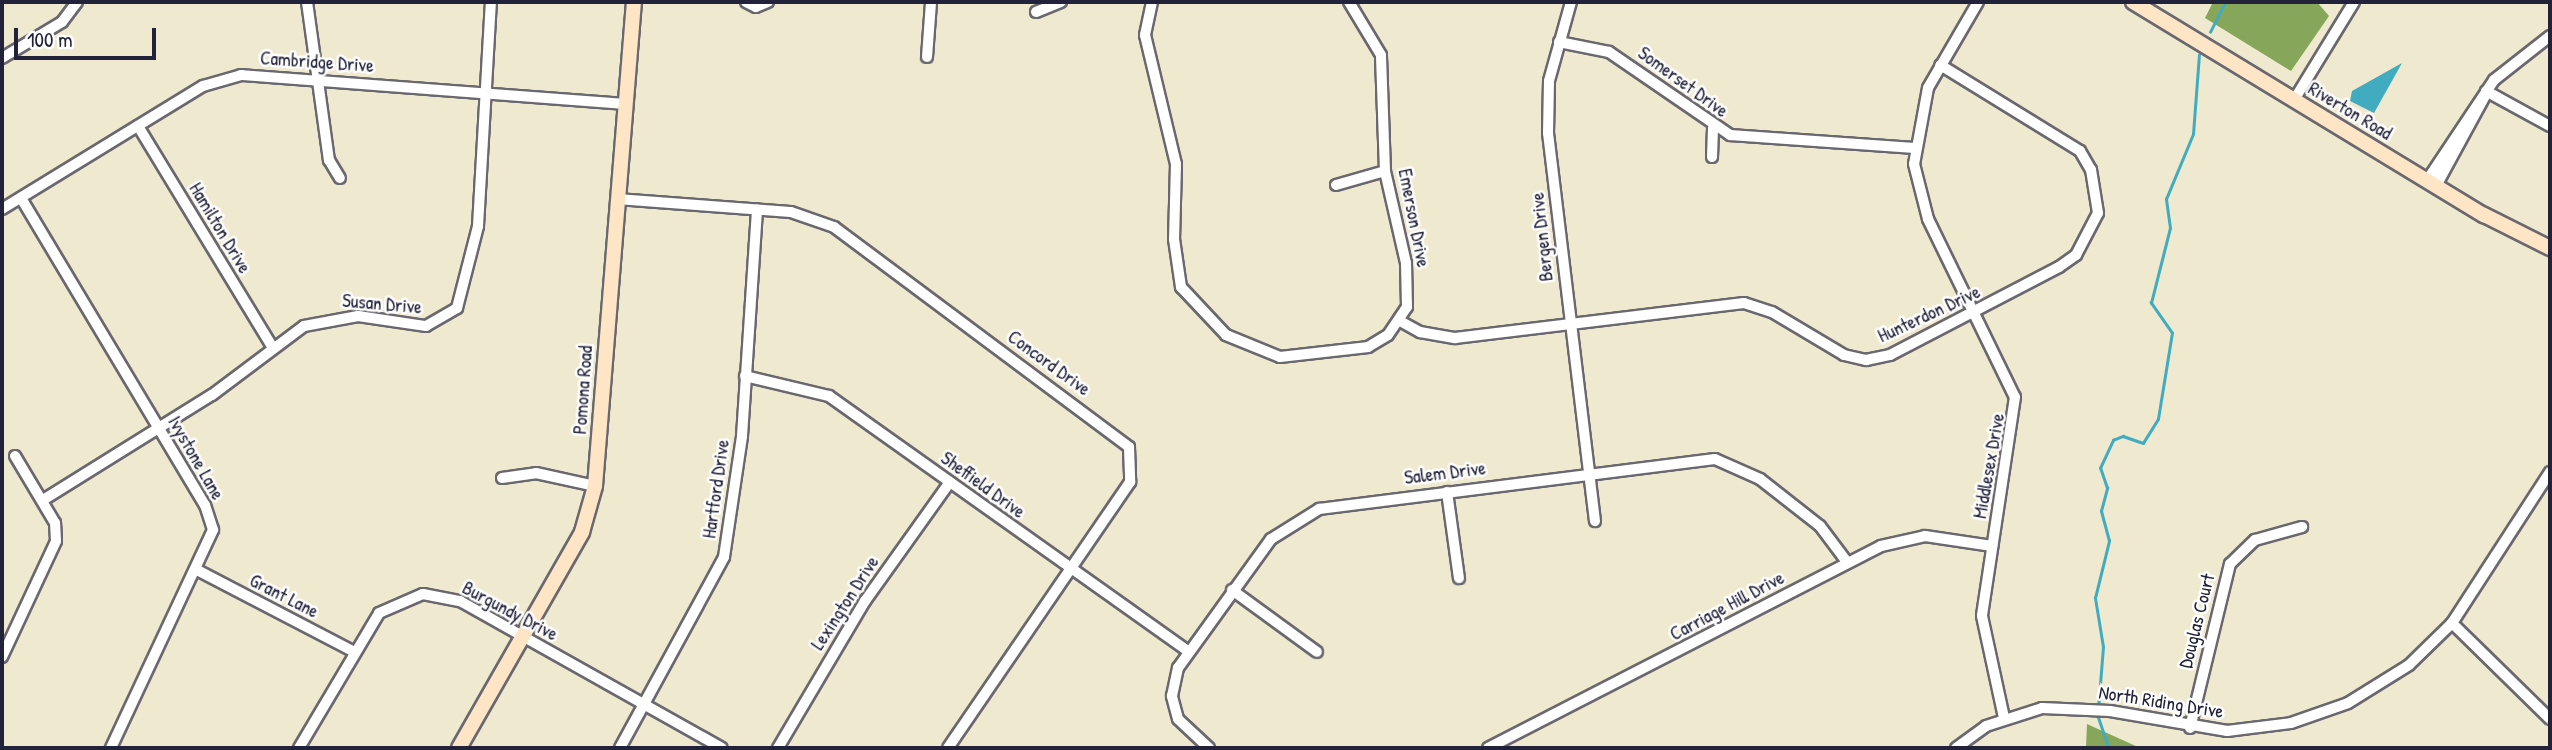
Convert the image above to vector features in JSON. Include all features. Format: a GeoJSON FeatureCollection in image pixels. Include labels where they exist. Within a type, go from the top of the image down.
{"type":"FeatureCollection","features":[{"type":"Feature","properties":{"kind":"street"},"geometry":{"type":"LineString","coordinates":[[2,58],[62,22],[77,2]]}},
{"type":"Feature","properties":{"kind":"street"},"geometry":{"type":"LineString","coordinates":[[307,2],[329,160],[340,178]]}},
{"type":"Feature","properties":{"kind":"street","name":"Susan Drive"},"geometry":{"type":"LineString","coordinates":[[43,499],[159,428],[272,348],[325,318],[358,316],[426,326],[457,308],[478,226],[491,2]]}},
{"type":"Feature","properties":{"kind":"street","name":"Pomona Road"},"geometry":{"type":"LineString","coordinates":[[459,748],[582,532],[595,486],[634,2]]}},
{"type":"Feature","properties":{"kind":"street"},"geometry":{"type":"LineString","coordinates":[[746,2],[756,7],[768,2]]}},
{"type":"Feature","properties":{"kind":"street"},"geometry":{"type":"LineString","coordinates":[[927,57],[931,2]]}},
{"type":"Feature","properties":{"kind":"street"},"geometry":{"type":"LineString","coordinates":[[1036,12],[1061,2]]}},
{"type":"Feature","properties":{"kind":"street"},"geometry":{"type":"LineString","coordinates":[[1135,2],[1149,5],[1145,35],[1176,164],[1175,265],[1193,306],[1246,348],[1280,358],[1367,347],[1400,321]]}},
{"type":"Feature","properties":{"kind":"street","name":"Emerson Drive"},"geometry":{"type":"LineString","coordinates":[[1349,2],[1381,55],[1385,172],[1409,286],[1400,321]]}},
{"type":"Feature","properties":{"kind":"street","name":"Bergen Drive"},"geometry":{"type":"LineString","coordinates":[[1571,2],[1559,42],[1548,133],[1595,522]]}},
{"type":"Feature","properties":{"kind":"street","name":"Middlesex Drive"},"geometry":{"type":"LineString","coordinates":[[1978,2],[1940,65],[1922,106],[1915,148],[1928,219],[1975,314],[2008,372],[2017,415],[1982,616],[2004,718]]}},
{"type":"Feature","properties":{"kind":"street","name":"Riverton Road"},"geometry":{"type":"LineString","coordinates":[[2133,2],[2294,100],[2550,248]]}},
{"type":"Feature","properties":{"kind":"street"},"geometry":{"type":"LineString","coordinates":[[2294,100],[2354,2]]}},
{"type":"Feature","properties":{"kind":"street"},"geometry":{"type":"LineString","coordinates":[[2432,181],[2486,91],[2508,66],[2550,36]]}},
{"type":"Feature","properties":{"kind":"street","name":"Somerset Drive"},"geometry":{"type":"LineString","coordinates":[[1559,42],[1618,57],[1713,128],[1765,142],[1915,148]]}},
{"type":"Feature","properties":{"kind":"street","name":"Hunterdon Drive"},"geometry":{"type":"LineString","coordinates":[[1400,321],[1440,338],[1744,303],[1866,360],[1975,314],[2076,255],[2094,230],[2099,195],[2074,145],[1940,65]]}},
{"type":"Feature","properties":{"kind":"street","name":"Cambridge Drive"},"geometry":{"type":"LineString","coordinates":[[2,209],[220,79],[318,80],[624,104]]}},
{"type":"Feature","properties":{"kind":"street"},"geometry":{"type":"LineString","coordinates":[[2486,91],[2550,126]]}},
{"type":"Feature","properties":{"kind":"street","name":"Hamilton Drive"},"geometry":{"type":"LineString","coordinates":[[138,126],[272,348]]}},
{"type":"Feature","properties":{"kind":"street"},"geometry":{"type":"LineString","coordinates":[[1712,157],[1713,128]]}},
{"type":"Feature","properties":{"kind":"street"},"geometry":{"type":"LineString","coordinates":[[1335,185],[1385,172]]}},
{"type":"Feature","properties":{"kind":"street","name":"Ivystone Lane"},"geometry":{"type":"LineString","coordinates":[[21,198],[212,522],[199,571],[111,748]]}},
{"type":"Feature","properties":{"kind":"street","name":"Concord Drive"},"geometry":{"type":"LineString","coordinates":[[617,199],[791,212],[834,227],[1124,439],[1133,458],[1130,482],[948,748]]}},
{"type":"Feature","properties":{"kind":"street","name":"Hartford Drive"},"geometry":{"type":"LineString","coordinates":[[620,748],[724,557],[745,376],[757,209]]}},
{"type":"Feature","properties":{"kind":"street","name":"Sheffield Drive"},"geometry":{"type":"LineString","coordinates":[[745,376],[830,396],[1071,570],[1188,650]]}},
{"type":"Feature","properties":{"kind":"street"},"geometry":{"type":"LineString","coordinates":[[2,657],[54,551],[55,523],[15,456]]}},
{"type":"Feature","properties":{"kind":"street","name":"Salem Drive"},"geometry":{"type":"LineString","coordinates":[[1209,748],[1189,734],[1174,708],[1174,679],[1188,650],[1232,590],[1271,539],[1298,516],[1344,504],[1692,458],[1735,464],[1820,526],[1847,562]]}},
{"type":"Feature","properties":{"kind":"street"},"geometry":{"type":"LineString","coordinates":[[502,478],[527,472],[595,486]]}},
{"type":"Feature","properties":{"kind":"street","name":"North Riding Drive"},"geometry":{"type":"LineString","coordinates":[[1956,748],[2004,718],[2069,706],[2190,728],[2260,728],[2329,711],[2409,665],[2452,623],[2550,472]]}},
{"type":"Feature","properties":{"kind":"street","name":"Lexington Drive"},"geometry":{"type":"LineString","coordinates":[[778,748],[864,601],[950,482]]}},
{"type":"Feature","properties":{"kind":"street"},"geometry":{"type":"LineString","coordinates":[[1447,492],[1459,578]]}},
{"type":"Feature","properties":{"kind":"street","name":"Douglas Court"},"geometry":{"type":"LineString","coordinates":[[2190,728],[2230,564],[2255,540],[2302,527]]}},
{"type":"Feature","properties":{"kind":"street","name":"Carriage Hill Drive"},"geometry":{"type":"LineString","coordinates":[[1488,748],[1847,562],[1925,536],[1992,547]]}},
{"type":"Feature","properties":{"kind":"street","name":"Grant Lane"},"geometry":{"type":"LineString","coordinates":[[199,571],[353,652]]}},
{"type":"Feature","properties":{"kind":"street"},"geometry":{"type":"LineString","coordinates":[[1232,590],[1317,652]]}},
{"type":"Feature","properties":{"kind":"street","name":"Burgundy Drive"},"geometry":{"type":"LineString","coordinates":[[299,748],[353,652],[379,613],[423,594],[460,601],[722,748]]}},
{"type":"Feature","properties":{"kind":"street"},"geometry":{"type":"LineString","coordinates":[[2452,623],[2550,719]]}},
{"type":"Feature","properties":{"kind":"green space"},"geometry":{"type":"Polygon","coordinates":[[[2213,2],[2317,2],[2329,16],[2291,71],[2205,18],[2213,2]]]}},
{"type":"Feature","properties":{"kind":"green space"},"geometry":{"type":"Polygon","coordinates":[[[2087,724],[2138,747],[2138,748],[2086,748],[2087,724]]]}},
{"type":"Feature","properties":{"kind":"water"},"geometry":{"type":"Polygon","coordinates":[[[2402,63],[2374,113],[2350,101],[2352,91],[2402,63]]]}},
{"type":"Feature","properties":{"kind":"waterway"},"geometry":{"type":"LineString","coordinates":[[2210,32],[2225,2]]}},
{"type":"Feature","properties":{"kind":"waterway"},"geometry":{"type":"LineString","coordinates":[[2098,709],[2103,647],[2095,598],[2109,541],[2101,511],[2107,488],[2100,468],[2113,440],[2123,436],[2143,443],[2158,419],[2172,333],[2151,303],[2170,228],[2166,199],[2193,134],[2199,55]]}},
{"type":"Feature","properties":{"kind":"waterway"},"geometry":{"type":"LineString","coordinates":[[2098,716],[2109,748]]}}]}
